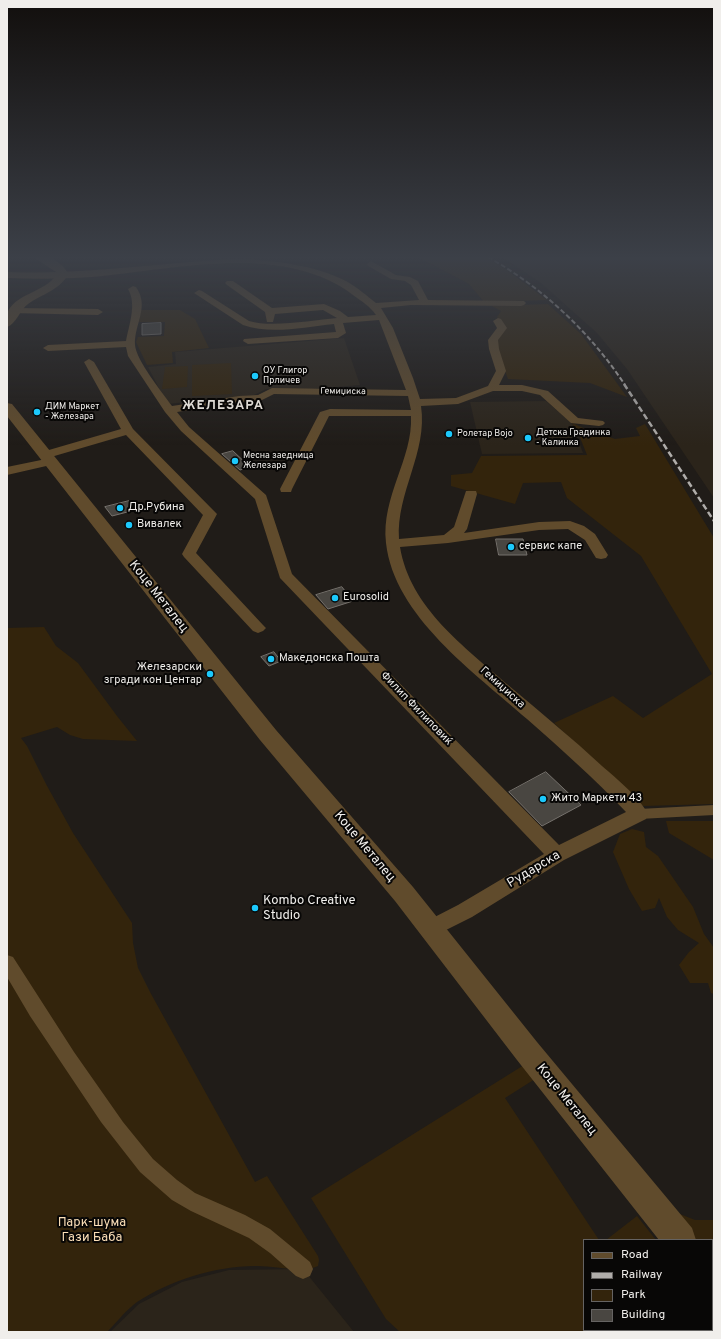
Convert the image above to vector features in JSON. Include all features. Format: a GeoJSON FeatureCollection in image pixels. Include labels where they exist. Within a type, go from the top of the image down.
{"type":"FeatureCollection","features":[{"type":"Feature","properties":{"kind":"street"},"geometry":{"type":"LineString","coordinates":[[48,348],[130,344],[135,319]]}},
{"type":"Feature","properties":{"kind":"street"},"geometry":{"type":"LineString","coordinates":[[241,319],[255,326],[270,327],[357,319]]}},
{"type":"Feature","properties":{"kind":"street"},"geometry":{"type":"LineString","coordinates":[[270,319],[270,327]]}},
{"type":"Feature","properties":{"kind":"street","name":"Гемиџиска"},"geometry":{"type":"LineString","coordinates":[[383,319],[415,403],[417,425],[407,467],[395,503],[392,544],[404,584],[442,634],[625,798],[639,814]]}},
{"type":"Feature","properties":{"kind":"street"},"geometry":{"type":"LineString","coordinates":[[248,341],[338,335],[341,333],[342,321]]}},
{"type":"Feature","properties":{"kind":"street"},"geometry":{"type":"LineString","coordinates":[[492,388],[501,371],[494,349],[493,340],[502,328],[498,321]]}},
{"type":"Feature","properties":{"kind":"street","name":"Филип Филиповиќ"},"geometry":{"type":"LineString","coordinates":[[130,344],[133,356],[185,429],[261,498],[285,575],[558,854]]}},
{"type":"Feature","properties":{"kind":"street"},"geometry":{"type":"LineString","coordinates":[[89,362],[128,431],[210,514],[189,554],[258,628]]}},
{"type":"Feature","properties":{"kind":"street","name":"Гемиџиска"},"geometry":{"type":"LineString","coordinates":[[286,489],[324,414],[330,412],[415,403],[458,401],[492,388],[522,388],[544,392],[568,416],[576,421],[599,423]]}},
{"type":"Feature","properties":{"kind":"street","name":"Гемиџиска"},"geometry":{"type":"LineString","coordinates":[[170,410],[239,399],[260,398],[272,391],[415,403]]}},
{"type":"Feature","properties":{"kind":"street","name":"Коце Металец"},"geometry":{"type":"LineString","coordinates":[[7,407],[268,735],[363,845],[679,1239]]}},
{"type":"Feature","properties":{"kind":"street"},"geometry":{"type":"LineString","coordinates":[[7,471],[128,431]]}},
{"type":"Feature","properties":{"kind":"street"},"geometry":{"type":"LineString","coordinates":[[448,539],[460,530],[471,494]]}},
{"type":"Feature","properties":{"kind":"street"},"geometry":{"type":"LineString","coordinates":[[392,544],[448,539],[539,526],[570,525],[590,537],[601,555]]}},
{"type":"Feature","properties":{"kind":"street"},"geometry":{"type":"LineString","coordinates":[[639,814],[714,810]]}},
{"type":"Feature","properties":{"kind":"street","name":"Рударска"},"geometry":{"type":"LineString","coordinates":[[430,928],[465,911],[558,854],[639,814]]}},
{"type":"Feature","properties":{"kind":"street"},"geometry":{"type":"LineString","coordinates":[[7,962],[25,994],[123,1138],[153,1171],[169,1187],[187,1200],[248,1227],[275,1244],[303,1269]]}},
{"type":"Feature","properties":{"kind":"shaded area"},"geometry":{"type":"Polygon","coordinates":[[[582,319],[714,319],[714,498],[627,369],[597,333],[582,319]]]}},
{"type":"Feature","properties":{"kind":"shaded area","name":"ОУ Глигор Прличев"},"geometry":{"type":"Polygon","coordinates":[[[344,338],[360,385],[313,389],[266,389],[254,395],[167,404],[148,367],[176,364],[175,352],[344,338]]]}},
{"type":"Feature","properties":{"kind":"shaded area","name":"Детска Градинка - Калинка"},"geometry":{"type":"Polygon","coordinates":[[[546,401],[572,423],[583,453],[482,454],[470,402],[546,401]]]}},
{"type":"Feature","properties":{"kind":"shaded area"},"geometry":{"type":"Polygon","coordinates":[[[303,1269],[354,1332],[110,1332],[139,1304],[182,1282],[229,1270],[303,1269]]]}},
{"type":"Feature","properties":{"kind":"green space"},"geometry":{"type":"Polygon","coordinates":[[[139,319],[195,319],[209,348],[172,352],[173,363],[147,365],[136,342],[138,337],[164,336],[165,322],[139,322],[139,319]]]}},
{"type":"Feature","properties":{"kind":"green space"},"geometry":{"type":"Polygon","coordinates":[[[498,319],[565,319],[581,334],[627,397],[590,383],[508,379],[496,342],[504,330],[498,319]]]}},
{"type":"Feature","properties":{"kind":"green space"},"geometry":{"type":"Polygon","coordinates":[[[231,363],[232,394],[192,396],[192,365],[231,363]]]}},
{"type":"Feature","properties":{"kind":"green space"},"geometry":{"type":"Polygon","coordinates":[[[188,366],[187,387],[162,389],[165,367],[188,366]]]}},
{"type":"Feature","properties":{"kind":"green space"},"geometry":{"type":"Polygon","coordinates":[[[572,423],[615,439],[640,436],[636,428],[645,424],[714,538],[714,804],[643,806],[554,723],[613,696],[643,718],[712,674],[641,556],[567,498],[561,482],[523,483],[515,504],[451,486],[451,475],[472,473],[481,456],[587,455],[579,435],[572,423]]]}},
{"type":"Feature","properties":{"kind":"green space","name":"Парк-шума Гази Баба"},"geometry":{"type":"Polygon","coordinates":[[[44,627],[56,646],[78,663],[137,741],[83,739],[70,735],[57,727],[21,738],[27,746],[73,833],[132,923],[133,943],[138,968],[255,1182],[267,1176],[318,1256],[319,1260],[318,1266],[305,1269],[243,1266],[195,1275],[164,1287],[137,1302],[125,1312],[107,1332],[7,1332],[7,628],[44,627]]]}},
{"type":"Feature","properties":{"kind":"green space"},"geometry":{"type":"Polygon","coordinates":[[[666,821],[714,821],[714,860],[669,833],[666,821]]]}},
{"type":"Feature","properties":{"kind":"green space"},"geometry":{"type":"Polygon","coordinates":[[[632,829],[644,832],[646,847],[658,856],[693,907],[704,934],[714,948],[714,994],[711,993],[708,983],[690,983],[679,965],[689,952],[699,943],[678,930],[667,917],[659,898],[655,908],[642,911],[629,889],[613,852],[620,834],[632,829]]]}},
{"type":"Feature","properties":{"kind":"green space"},"geometry":{"type":"Polygon","coordinates":[[[524,1065],[535,1079],[505,1098],[598,1239],[583,1239],[583,1331],[713,1331],[713,1310],[714,1332],[400,1332],[386,1319],[311,1198],[524,1065]]]}},
{"type":"Feature","properties":{"kind":"green space"},"geometry":{"type":"Polygon","coordinates":[[[680,1214],[695,1220],[714,1220],[714,1272],[713,1239],[690,1239],[680,1214]]]}},
{"type":"Feature","properties":{"kind":"green space"},"geometry":{"type":"Polygon","coordinates":[[[637,1216],[655,1239],[607,1239],[637,1216]]]}},
{"type":"Feature","properties":{"kind":"building"},"geometry":{"type":"Polygon","coordinates":[[[161,323],[161,334],[142,335],[142,324],[161,323]]]}},
{"type":"Feature","properties":{"kind":"building","name":"Месна заедница Железара"},"geometry":{"type":"Polygon","coordinates":[[[233,451],[250,467],[240,470],[222,454],[233,451]]]}},
{"type":"Feature","properties":{"kind":"building","name":"Др.Рубина"},"geometry":{"type":"Polygon","coordinates":[[[129,501],[135,510],[112,516],[105,507],[129,501]]]}},
{"type":"Feature","properties":{"kind":"building","name":"сервис капе"},"geometry":{"type":"Polygon","coordinates":[[[496,539],[523,539],[527,555],[499,555],[496,539]]]}},
{"type":"Feature","properties":{"kind":"building","name":"Eurosolid"},"geometry":{"type":"Polygon","coordinates":[[[342,587],[353,601],[328,609],[316,595],[342,587]]]}},
{"type":"Feature","properties":{"kind":"building","name":"Македонска Пошта"},"geometry":{"type":"Polygon","coordinates":[[[274,652],[281,661],[269,666],[261,657],[274,652]]]}},
{"type":"Feature","properties":{"kind":"building","name":"Жито Маркети 43"},"geometry":{"type":"Polygon","coordinates":[[[546,772],[581,805],[542,826],[509,792],[546,772]]]}},
{"type":"Feature","properties":{"kind":"railway"},"geometry":{"type":"LineString","coordinates":[[571,319],[597,347],[625,385]]}},
{"type":"Feature","properties":{"kind":"railway"},"geometry":{"type":"LineString","coordinates":[[624,384],[714,521]]}},
{"type":"Feature","properties":{"kind":"place","name":"ОУ Глигор Прличев"},"geometry":{"type":"Point","coordinates":[255,376]}},
{"type":"Feature","properties":{"kind":"place","name":"ДИМ Маркет - Железара"},"geometry":{"type":"Point","coordinates":[37,412]}},
{"type":"Feature","properties":{"kind":"place","name":"Ролетар Војо"},"geometry":{"type":"Point","coordinates":[449,434]}},
{"type":"Feature","properties":{"kind":"place","name":"Детска Градинка - Калинка"},"geometry":{"type":"Point","coordinates":[528,438]}},
{"type":"Feature","properties":{"kind":"place","name":"Месна заедница Железара"},"geometry":{"type":"Point","coordinates":[235,461]}},
{"type":"Feature","properties":{"kind":"place","name":"Др.Рубина"},"geometry":{"type":"Point","coordinates":[120,508]}},
{"type":"Feature","properties":{"kind":"place","name":"Вивалек"},"geometry":{"type":"Point","coordinates":[129,525]}},
{"type":"Feature","properties":{"kind":"place","name":"сервис капе"},"geometry":{"type":"Point","coordinates":[511,547]}},
{"type":"Feature","properties":{"kind":"place","name":"Eurosolid"},"geometry":{"type":"Point","coordinates":[335,598]}},
{"type":"Feature","properties":{"kind":"place","name":"Македонска Пошта"},"geometry":{"type":"Point","coordinates":[271,659]}},
{"type":"Feature","properties":{"kind":"place","name":"Железарски згради кон Центар"},"geometry":{"type":"Point","coordinates":[210,674]}},
{"type":"Feature","properties":{"kind":"place","name":"Жито Маркети 43"},"geometry":{"type":"Point","coordinates":[543,799]}},
{"type":"Feature","properties":{"kind":"place","name":"Kombo Creative Studio"},"geometry":{"type":"Point","coordinates":[255,908]}},
{"type":"Feature","properties":{"kind":"district","name":"ЖЕЛЕЗАРА"},"geometry":{"type":"Point","coordinates":[223,406]}}]}
